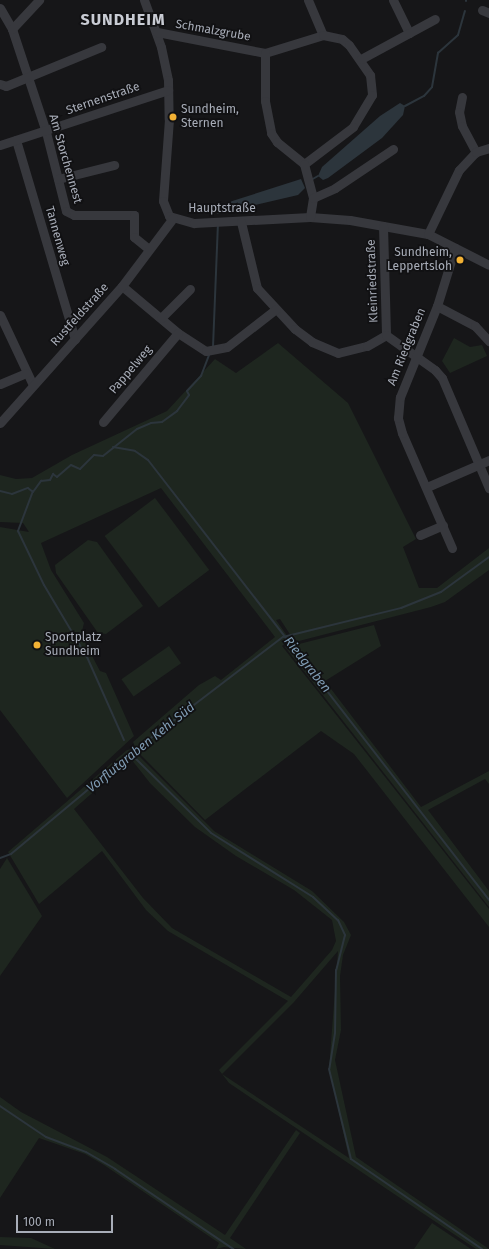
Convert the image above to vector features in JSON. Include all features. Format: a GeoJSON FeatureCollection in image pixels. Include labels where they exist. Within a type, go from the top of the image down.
{"type":"FeatureCollection","features":[{"type":"Feature","properties":{"kind":"street"},"geometry":{"type":"LineString","coordinates":[[12,29],[39,0]]}},
{"type":"Feature","properties":{"kind":"street","name":"Hauptstraße"},"geometry":{"type":"LineString","coordinates":[[144,0],[156,32],[168,90],[169,128],[163,201],[164,208],[173,218],[218,223],[310,217],[383,226],[428,234],[489,265]]}},
{"type":"Feature","properties":{"kind":"street"},"geometry":{"type":"LineString","coordinates":[[304,164],[344,135],[368,106],[373,84],[361,59],[342,39],[323,35],[308,0]]}},
{"type":"Feature","properties":{"kind":"street"},"geometry":{"type":"LineString","coordinates":[[393,0],[409,33]]}},
{"type":"Feature","properties":{"kind":"street","name":"Am Storchennest"},"geometry":{"type":"LineString","coordinates":[[0,8],[12,29],[26,78],[46,132],[58,179],[69,213],[134,215],[134,237],[149,249]]}},
{"type":"Feature","properties":{"kind":"street"},"geometry":{"type":"LineString","coordinates":[[361,59],[435,19]]}},
{"type":"Feature","properties":{"kind":"street","name":"Schmalzgrube"},"geometry":{"type":"LineString","coordinates":[[156,32],[265,53],[323,35]]}},
{"type":"Feature","properties":{"kind":"street"},"geometry":{"type":"LineString","coordinates":[[0,84],[6,86],[102,47]]}},
{"type":"Feature","properties":{"kind":"street","name":"Schmalzgrube"},"geometry":{"type":"LineString","coordinates":[[265,53],[265,100],[272,133],[278,142],[304,164],[309,174],[313,198],[310,217]]}},
{"type":"Feature","properties":{"kind":"street","name":"Sternenstraße"},"geometry":{"type":"LineString","coordinates":[[0,145],[46,132],[168,90]]}},
{"type":"Feature","properties":{"kind":"street"},"geometry":{"type":"LineString","coordinates":[[462,97],[459,112],[462,126],[476,152]]}},
{"type":"Feature","properties":{"kind":"street","name":"Tannenweg"},"geometry":{"type":"LineString","coordinates":[[16,140],[75,339]]}},
{"type":"Feature","properties":{"kind":"street"},"geometry":{"type":"LineString","coordinates":[[428,234],[459,170],[476,152],[489,148]]}},
{"type":"Feature","properties":{"kind":"street"},"geometry":{"type":"LineString","coordinates":[[313,198],[335,188],[393,149]]}},
{"type":"Feature","properties":{"kind":"street"},"geometry":{"type":"LineString","coordinates":[[58,179],[114,165]]}},
{"type":"Feature","properties":{"kind":"street","name":"Rustfeldstraße"},"geometry":{"type":"LineString","coordinates":[[0,423],[122,286],[173,218]]}},
{"type":"Feature","properties":{"kind":"street","name":"Kleinriedstraße"},"geometry":{"type":"LineString","coordinates":[[241,222],[252,276],[257,288],[301,333],[332,352],[368,346],[386,335]]}},
{"type":"Feature","properties":{"kind":"street","name":"Kleinriedstraße"},"geometry":{"type":"LineString","coordinates":[[383,226],[386,335]]}},
{"type":"Feature","properties":{"kind":"street","name":"Am Riedgraben"},"geometry":{"type":"LineString","coordinates":[[452,548],[402,433],[398,418],[400,397],[437,306],[454,248]]}},
{"type":"Feature","properties":{"kind":"street"},"geometry":{"type":"LineString","coordinates":[[122,286],[178,333],[210,352],[227,348],[276,309]]}},
{"type":"Feature","properties":{"kind":"street"},"geometry":{"type":"LineString","coordinates":[[161,318],[190,289]]}},
{"type":"Feature","properties":{"kind":"street"},"geometry":{"type":"LineString","coordinates":[[437,306],[475,326],[489,341]]}},
{"type":"Feature","properties":{"kind":"street"},"geometry":{"type":"LineString","coordinates":[[0,315],[26,373],[33,385]]}},
{"type":"Feature","properties":{"kind":"street","name":"Pappelweg"},"geometry":{"type":"LineString","coordinates":[[103,422],[178,333]]}},
{"type":"Feature","properties":{"kind":"street","name":"Kleinriedstraße"},"geometry":{"type":"LineString","coordinates":[[386,335],[417,357],[442,378],[489,488]]}},
{"type":"Feature","properties":{"kind":"street"},"geometry":{"type":"LineString","coordinates":[[0,384],[26,373]]}},
{"type":"Feature","properties":{"kind":"street"},"geometry":{"type":"LineString","coordinates":[[427,488],[489,460]]}},
{"type":"Feature","properties":{"kind":"street"},"geometry":{"type":"LineString","coordinates":[[420,534],[443,526]]}},
{"type":"Feature","properties":{"kind":"shaded area"},"geometry":{"type":"Polygon","coordinates":[[[400,103],[405,106],[403,115],[382,138],[328,178],[323,180],[318,176],[322,167],[380,116],[400,103]]]}},
{"type":"Feature","properties":{"kind":"shaded area"},"geometry":{"type":"Polygon","coordinates":[[[301,179],[305,188],[298,195],[217,214],[226,203],[301,179]]]}},
{"type":"Feature","properties":{"kind":"shaded area"},"geometry":{"type":"Polygon","coordinates":[[[454,338],[470,347],[482,345],[487,356],[450,373],[442,361],[454,338]]]}},
{"type":"Feature","properties":{"kind":"shaded area"},"geometry":{"type":"Polygon","coordinates":[[[278,343],[348,403],[416,539],[403,547],[419,588],[437,588],[489,548],[489,570],[445,602],[431,607],[299,641],[293,639],[280,619],[276,620],[290,640],[282,646],[489,909],[489,927],[354,754],[321,731],[205,820],[137,751],[133,742],[199,685],[215,676],[221,680],[275,637],[161,488],[41,543],[51,570],[84,623],[81,635],[100,671],[106,673],[134,736],[67,798],[0,710],[0,527],[29,532],[23,523],[0,522],[0,475],[16,479],[32,478],[72,455],[167,411],[215,359],[236,373],[278,343]]]}},
{"type":"Feature","properties":{"kind":"shaded area"},"geometry":{"type":"Polygon","coordinates":[[[155,498],[209,570],[159,608],[105,536],[155,498]]]}},
{"type":"Feature","properties":{"kind":"shaded area"},"geometry":{"type":"Polygon","coordinates":[[[88,540],[97,542],[143,606],[106,634],[98,633],[56,573],[55,565],[88,540]]]}},
{"type":"Feature","properties":{"kind":"shaded area"},"geometry":{"type":"Polygon","coordinates":[[[374,625],[381,646],[325,681],[421,807],[489,771],[489,784],[485,779],[428,810],[489,891],[489,907],[285,647],[291,641],[299,644],[374,625]]]}},
{"type":"Feature","properties":{"kind":"shaded area"},"geometry":{"type":"Polygon","coordinates":[[[169,646],[181,663],[134,696],[121,679],[169,646]]]}},
{"type":"Feature","properties":{"kind":"shaded area"},"geometry":{"type":"Polygon","coordinates":[[[132,749],[214,831],[312,891],[344,922],[351,935],[343,955],[340,976],[341,1030],[335,1060],[356,1157],[489,1249],[476,1249],[229,1083],[222,1074],[219,1070],[288,1001],[168,931],[146,910],[102,851],[39,904],[8,852],[127,750],[132,749]],[[131,759],[74,809],[143,898],[172,928],[291,997],[332,950],[336,941],[332,920],[294,890],[236,856],[195,827],[150,783],[131,759]],[[338,951],[294,1002],[222,1074],[349,1158],[329,1069],[338,951]]]}},
{"type":"Feature","properties":{"kind":"shaded area"},"geometry":{"type":"Polygon","coordinates":[[[7,858],[42,916],[0,976],[0,869],[7,858]]]}},
{"type":"Feature","properties":{"kind":"shaded area"},"geometry":{"type":"Polygon","coordinates":[[[0,1097],[21,1112],[107,1157],[225,1235],[296,1130],[300,1133],[230,1238],[246,1249],[224,1247],[216,1249],[219,1243],[104,1165],[85,1154],[39,1138],[0,1198],[0,1097]]]}},
{"type":"Feature","properties":{"kind":"shaded area"},"geometry":{"type":"Polygon","coordinates":[[[432,1223],[471,1249],[414,1249],[432,1223]]]}},
{"type":"Feature","properties":{"kind":"shaded area"},"geometry":{"type":"Polygon","coordinates":[[[0,1237],[31,1238],[55,1249],[0,1245],[0,1237]]]}},
{"type":"Feature","properties":{"kind":"waterway"},"geometry":{"type":"LineString","coordinates":[[405,106],[424,96],[432,87],[438,53],[458,35],[465,11]]}},
{"type":"Feature","properties":{"kind":"waterway"},"geometry":{"type":"LineString","coordinates":[[311,180],[318,176]]}},
{"type":"Feature","properties":{"kind":"waterway"},"geometry":{"type":"LineString","coordinates":[[213,347],[218,224]]}},
{"type":"Feature","properties":{"kind":"waterway","name":"Riedgraben"},"geometry":{"type":"LineString","coordinates":[[0,491],[12,494],[28,488],[33,492],[41,481],[50,480],[53,474],[57,477],[71,465],[80,469],[94,455],[103,456],[137,429],[151,423],[162,422],[177,411],[189,395],[187,391],[201,376],[210,353]]}},
{"type":"Feature","properties":{"kind":"waterway","name":"Riedgraben"},"geometry":{"type":"LineString","coordinates":[[113,447],[135,451],[148,460],[489,900]]}},
{"type":"Feature","properties":{"kind":"waterway"},"geometry":{"type":"LineString","coordinates":[[33,491],[18,531],[44,585],[87,657],[124,740]]}},
{"type":"Feature","properties":{"kind":"waterway","name":"Vorflutgraben Kehl Süd"},"geometry":{"type":"LineString","coordinates":[[0,858],[11,854],[139,747],[283,637],[401,608],[441,592],[489,557]]}},
{"type":"Feature","properties":{"kind":"waterway"},"geometry":{"type":"LineString","coordinates":[[131,754],[211,833],[313,897],[338,920],[345,935],[336,970],[335,1033],[329,1069],[351,1159],[482,1249]]}},
{"type":"Feature","properties":{"kind":"waterway"},"geometry":{"type":"LineString","coordinates":[[0,1106],[46,1137],[86,1152],[115,1169],[233,1249]]}},
{"type":"Feature","properties":{"kind":"place","name":"Sundheim, Sternen"},"geometry":{"type":"Point","coordinates":[173,117]}},
{"type":"Feature","properties":{"kind":"place","name":"Sundheim, Leppertsloh"},"geometry":{"type":"Point","coordinates":[460,260]}},
{"type":"Feature","properties":{"kind":"place","name":"Sportplatz Sundheim"},"geometry":{"type":"Point","coordinates":[37,645]}},
{"type":"Feature","properties":{"kind":"district","name":"SUNDHEIM"},"geometry":{"type":"Point","coordinates":[123,20]}}]}
